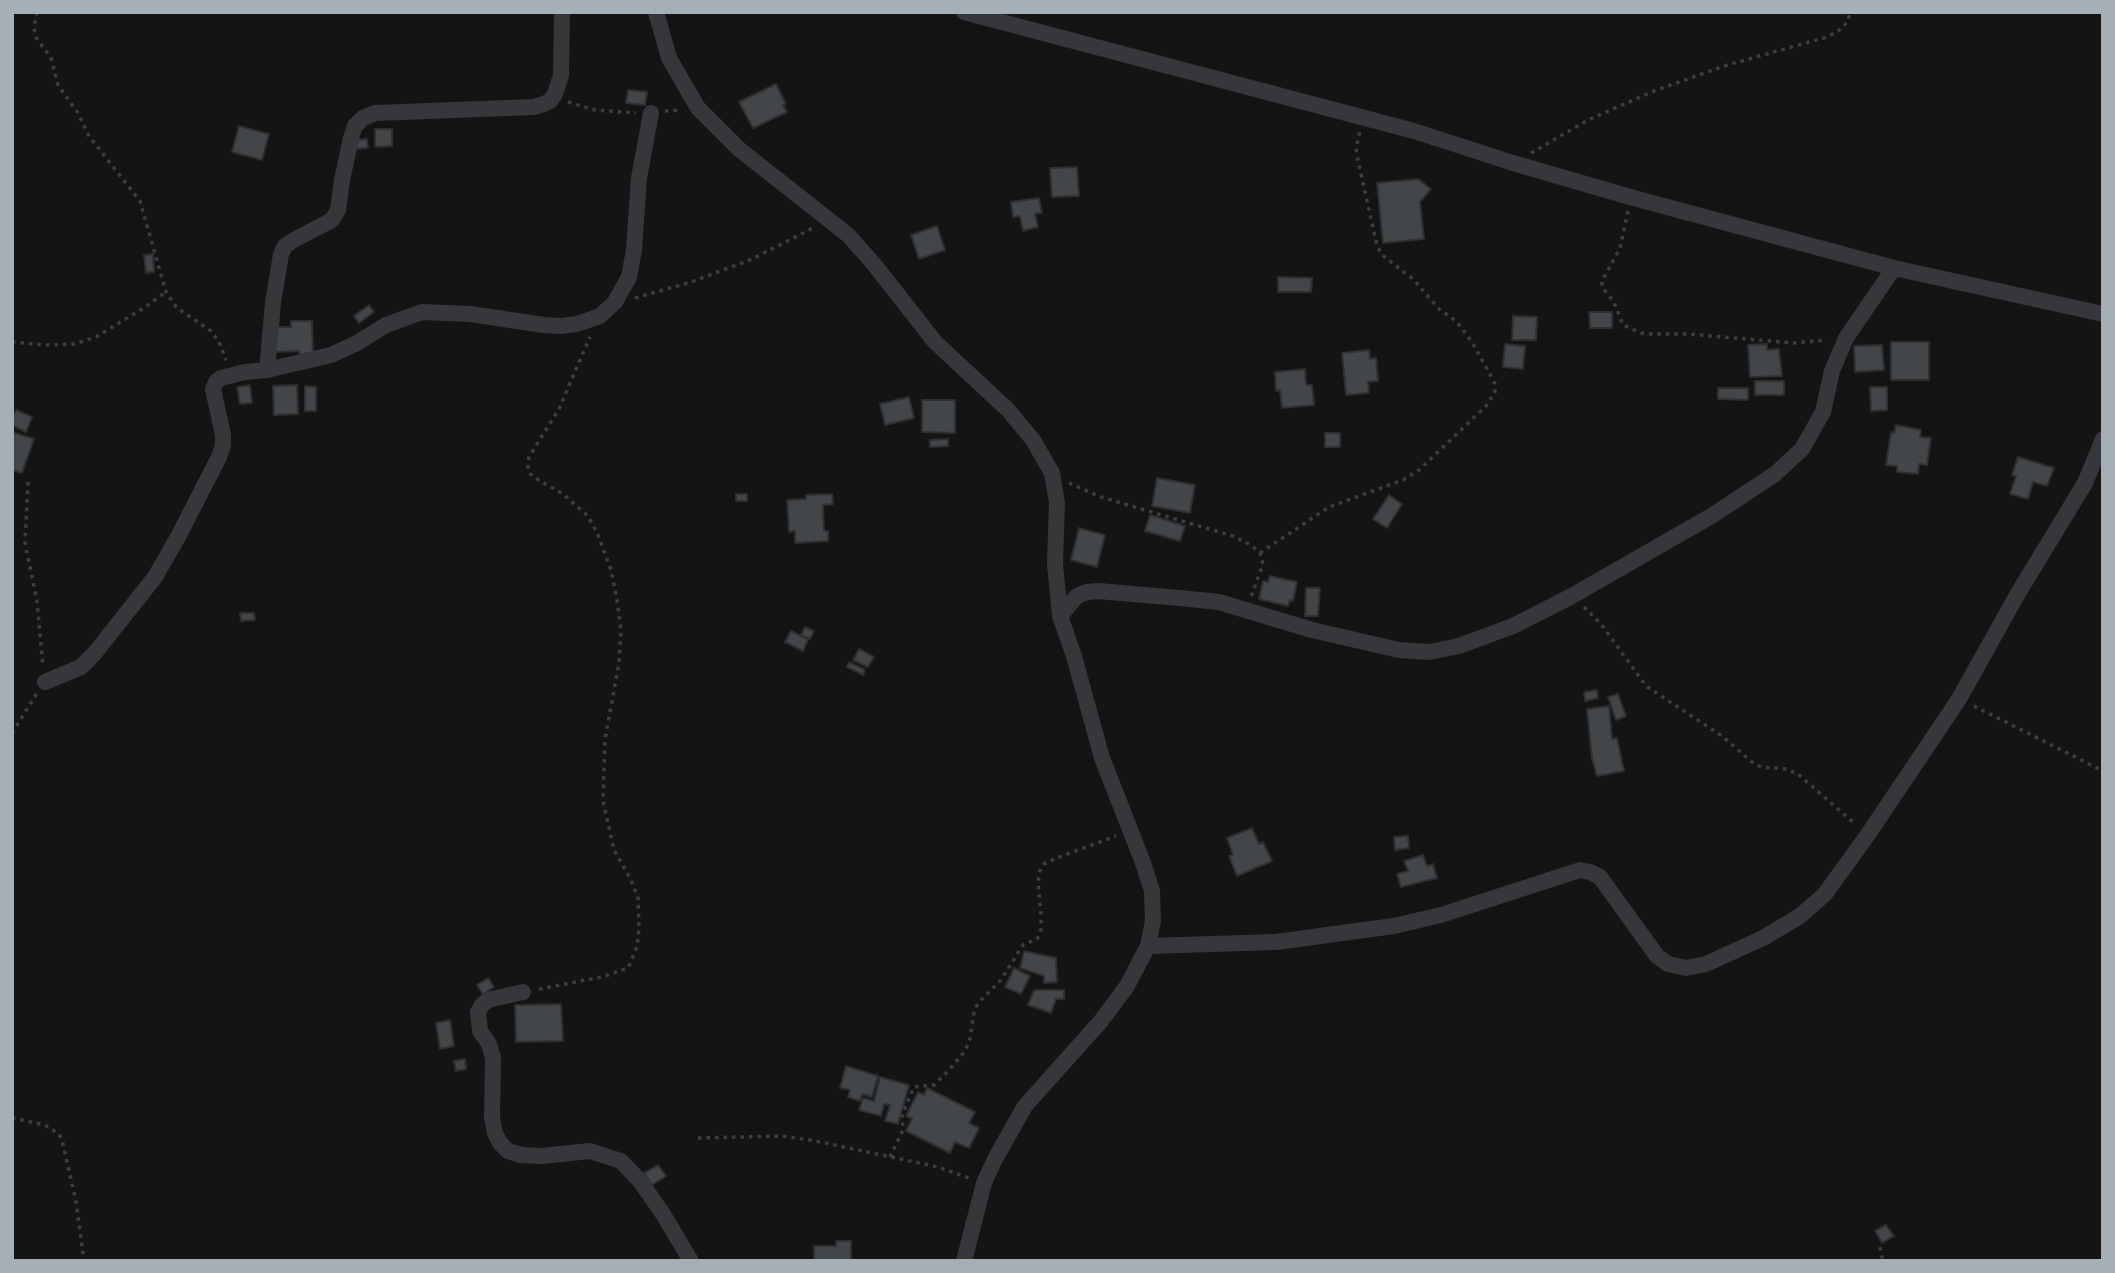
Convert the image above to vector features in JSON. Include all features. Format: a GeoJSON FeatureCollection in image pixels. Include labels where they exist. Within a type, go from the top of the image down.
{"type":"FeatureCollection","features":[{"type":"Feature","properties":{"kind":"street"},"geometry":{"type":"LineString","coordinates":[[267,370],[281,254],[285,246],[292,241],[332,220],[338,210],[355,126],[363,118],[390,111],[534,107],[550,101],[561,75],[562,12]]}},
{"type":"Feature","properties":{"kind":"street"},"geometry":{"type":"LineString","coordinates":[[656,12],[669,58],[698,108],[739,149],[848,235],[873,262],[935,342],[1007,410],[1033,440],[1052,473],[1056,503],[1055,564],[1060,615],[1078,668],[1102,758],[1152,891],[1153,921],[1148,946],[1127,986],[1101,1021],[1025,1106],[995,1159],[984,1183],[964,1261]]}},
{"type":"Feature","properties":{"kind":"street"},"geometry":{"type":"LineString","coordinates":[[964,12],[1414,131],[1630,197],[1894,268],[2103,314]]}},
{"type":"Feature","properties":{"kind":"street"},"geometry":{"type":"LineString","coordinates":[[44,682],[81,667],[155,577],[219,457],[223,435],[213,389],[221,378],[331,355],[358,343],[386,325],[422,312],[470,314],[561,326],[600,316],[615,302],[629,277],[634,250],[639,178],[650,113]]}},
{"type":"Feature","properties":{"kind":"street"},"geometry":{"type":"LineString","coordinates":[[1060,615],[1077,596],[1098,591],[1219,602],[1312,630],[1399,650],[1429,652],[1458,646],[1513,626],[1570,597],[1713,515],[1784,466],[1802,449],[1823,412],[1832,371],[1846,338],[1894,268]]}},
{"type":"Feature","properties":{"kind":"street"},"geometry":{"type":"LineString","coordinates":[[1148,946],[1276,942],[1394,926],[1441,915],[1580,870],[1600,877],[1657,956],[1668,964],[1686,968],[1706,964],[1763,939],[1800,916],[1825,894],[1868,833],[1959,699],[2017,595],[2085,483],[2103,439]]}},
{"type":"Feature","properties":{"kind":"street"},"geometry":{"type":"LineString","coordinates":[[523,992],[488,1000],[478,1012],[480,1031],[489,1044],[493,1058],[492,1117],[500,1143],[508,1151],[521,1155],[541,1156],[590,1151],[621,1161],[640,1181],[691,1261]]}},
{"type":"Feature","properties":{"kind":"path"},"geometry":{"type":"LineString","coordinates":[[37,12],[35,36],[51,58],[58,85],[78,113],[89,136],[140,201],[166,292],[177,307],[211,331],[219,342],[232,375]]}},
{"type":"Feature","properties":{"kind":"path"},"geometry":{"type":"LineString","coordinates":[[1513,163],[1588,120],[1654,91],[1724,66],[1827,37],[1841,29],[1848,21],[1850,12]]}},
{"type":"Feature","properties":{"kind":"path"},"geometry":{"type":"LineString","coordinates":[[555,94],[572,104],[596,110],[650,113],[698,108]]}},
{"type":"Feature","properties":{"kind":"path"},"geometry":{"type":"LineString","coordinates":[[1260,553],[1329,506],[1404,480],[1419,470],[1486,406],[1494,392],[1495,384],[1491,376],[1472,342],[1456,321],[1439,309],[1413,279],[1381,254],[1357,156],[1356,148],[1363,117]]}},
{"type":"Feature","properties":{"kind":"path"},"geometry":{"type":"LineString","coordinates":[[1630,197],[1620,248],[1602,281],[1602,287],[1614,302],[1623,325],[1650,334],[1689,334],[1793,343],[1846,338]]}},
{"type":"Feature","properties":{"kind":"path"},"geometry":{"type":"LineString","coordinates":[[615,302],[657,293],[750,260],[827,220]]}},
{"type":"Feature","properties":{"kind":"path"},"geometry":{"type":"LineString","coordinates":[[12,342],[44,345],[85,341],[117,325],[166,292]]}},
{"type":"Feature","properties":{"kind":"path"},"geometry":{"type":"LineString","coordinates":[[523,992],[602,977],[628,968],[637,947],[638,898],[614,850],[603,801],[605,739],[619,663],[621,630],[611,570],[588,516],[563,494],[532,476],[528,470],[530,457],[568,391],[600,316]]}},
{"type":"Feature","properties":{"kind":"path"},"geometry":{"type":"LineString","coordinates":[[1052,473],[1101,497],[1233,537],[1251,545],[1260,553],[1263,564],[1245,609]]}},
{"type":"Feature","properties":{"kind":"path"},"geometry":{"type":"LineString","coordinates":[[12,733],[44,682],[37,601],[25,543],[28,482]]}},
{"type":"Feature","properties":{"kind":"path"},"geometry":{"type":"LineString","coordinates":[[1570,597],[1601,624],[1646,686],[1722,736],[1752,762],[1761,767],[1786,769],[1798,774],[1848,819],[1868,833]]}},
{"type":"Feature","properties":{"kind":"path"},"geometry":{"type":"LineString","coordinates":[[1959,699],[2103,771]]}},
{"type":"Feature","properties":{"kind":"path"},"geometry":{"type":"LineString","coordinates":[[890,1157],[903,1130],[901,1115],[914,1087],[934,1085],[965,1051],[978,1003],[1001,980],[1023,945],[1037,939],[1041,929],[1038,882],[1044,864],[1131,831]]}},
{"type":"Feature","properties":{"kind":"path"},"geometry":{"type":"LineString","coordinates":[[12,1118],[44,1125],[59,1134],[76,1201],[84,1261]]}},
{"type":"Feature","properties":{"kind":"path"},"geometry":{"type":"LineString","coordinates":[[698,1138],[782,1136],[816,1141],[938,1167],[984,1183]]}},
{"type":"Feature","properties":{"kind":"path"},"geometry":{"type":"LineString","coordinates":[[1880,1247],[1883,1261]]}},
{"type":"Feature","properties":{"kind":"building"},"geometry":{"type":"Polygon","coordinates":[[[776,84],[787,112],[753,128],[739,102],[776,84]]]}},
{"type":"Feature","properties":{"kind":"building"},"geometry":{"type":"Polygon","coordinates":[[[628,90],[647,92],[645,105],[626,103],[628,90]]]}},
{"type":"Feature","properties":{"kind":"building"},"geometry":{"type":"Polygon","coordinates":[[[239,126],[269,134],[262,160],[232,152],[239,126]]]}},
{"type":"Feature","properties":{"kind":"building"},"geometry":{"type":"Polygon","coordinates":[[[375,129],[392,129],[392,146],[375,147],[375,129]]]}},
{"type":"Feature","properties":{"kind":"building"},"geometry":{"type":"Polygon","coordinates":[[[367,139],[368,148],[354,149],[353,140],[367,139]]]}},
{"type":"Feature","properties":{"kind":"building"},"geometry":{"type":"Polygon","coordinates":[[[1077,167],[1079,196],[1052,197],[1050,168],[1077,167]]]}},
{"type":"Feature","properties":{"kind":"building"},"geometry":{"type":"Polygon","coordinates":[[[1418,179],[1431,189],[1420,202],[1424,239],[1383,243],[1377,183],[1418,179]]]}},
{"type":"Feature","properties":{"kind":"building"},"geometry":{"type":"Polygon","coordinates":[[[1039,198],[1042,213],[1035,214],[1038,227],[1023,231],[1020,216],[1013,217],[1011,202],[1039,198]]]}},
{"type":"Feature","properties":{"kind":"building"},"geometry":{"type":"Polygon","coordinates":[[[937,226],[945,250],[919,259],[911,235],[937,226]]]}},
{"type":"Feature","properties":{"kind":"building"},"geometry":{"type":"Polygon","coordinates":[[[153,254],[154,272],[146,273],[144,255],[153,254]]]}},
{"type":"Feature","properties":{"kind":"building"},"geometry":{"type":"Polygon","coordinates":[[[1278,277],[1312,278],[1311,292],[1278,292],[1278,277]]]}},
{"type":"Feature","properties":{"kind":"building"},"geometry":{"type":"Polygon","coordinates":[[[369,305],[374,312],[359,323],[354,316],[369,305]]]}},
{"type":"Feature","properties":{"kind":"building"},"geometry":{"type":"Polygon","coordinates":[[[1589,312],[1612,312],[1612,328],[1590,328],[1589,312]]]}},
{"type":"Feature","properties":{"kind":"building"},"geometry":{"type":"Polygon","coordinates":[[[1513,316],[1537,317],[1536,340],[1512,340],[1513,316]]]}},
{"type":"Feature","properties":{"kind":"building"},"geometry":{"type":"Polygon","coordinates":[[[291,321],[312,321],[313,358],[300,358],[299,351],[273,352],[273,327],[291,327],[291,321]]]}},
{"type":"Feature","properties":{"kind":"building"},"geometry":{"type":"Polygon","coordinates":[[[1891,342],[1929,342],[1929,380],[1891,380],[1891,342]]]}},
{"type":"Feature","properties":{"kind":"building"},"geometry":{"type":"Polygon","coordinates":[[[1505,344],[1525,346],[1523,369],[1503,367],[1505,344]]]}},
{"type":"Feature","properties":{"kind":"building"},"geometry":{"type":"Polygon","coordinates":[[[1767,344],[1767,350],[1779,349],[1782,376],[1750,377],[1748,345],[1767,344]]]}},
{"type":"Feature","properties":{"kind":"building"},"geometry":{"type":"Polygon","coordinates":[[[1882,345],[1884,370],[1855,372],[1854,346],[1882,345]]]}},
{"type":"Feature","properties":{"kind":"building"},"geometry":{"type":"Polygon","coordinates":[[[1369,350],[1370,359],[1376,358],[1378,381],[1368,382],[1369,393],[1346,395],[1342,353],[1369,350]]]}},
{"type":"Feature","properties":{"kind":"building"},"geometry":{"type":"Polygon","coordinates":[[[1305,369],[1306,385],[1312,385],[1314,405],[1282,408],[1280,390],[1276,391],[1275,372],[1305,369]]]}},
{"type":"Feature","properties":{"kind":"building"},"geometry":{"type":"Polygon","coordinates":[[[1755,381],[1784,381],[1784,395],[1755,395],[1755,381]]]}},
{"type":"Feature","properties":{"kind":"building"},"geometry":{"type":"Polygon","coordinates":[[[250,385],[252,403],[240,404],[237,387],[250,385]]]}},
{"type":"Feature","properties":{"kind":"building"},"geometry":{"type":"Polygon","coordinates":[[[297,385],[298,414],[274,415],[273,386],[297,385]]]}},
{"type":"Feature","properties":{"kind":"building"},"geometry":{"type":"Polygon","coordinates":[[[305,386],[316,387],[316,411],[305,411],[305,386]]]}},
{"type":"Feature","properties":{"kind":"building"},"geometry":{"type":"Polygon","coordinates":[[[1870,387],[1887,387],[1887,410],[1871,411],[1870,387]]]}},
{"type":"Feature","properties":{"kind":"building"},"geometry":{"type":"Polygon","coordinates":[[[1718,388],[1748,388],[1748,400],[1718,399],[1718,388]]]}},
{"type":"Feature","properties":{"kind":"building"},"geometry":{"type":"Polygon","coordinates":[[[909,397],[914,418],[885,425],[880,404],[909,397]]]}},
{"type":"Feature","properties":{"kind":"building"},"geometry":{"type":"Polygon","coordinates":[[[922,400],[955,400],[955,433],[922,432],[922,400]]]}},
{"type":"Feature","properties":{"kind":"building"},"geometry":{"type":"Polygon","coordinates":[[[16,410],[32,417],[26,432],[12,425],[16,410]]]}},
{"type":"Feature","properties":{"kind":"building"},"geometry":{"type":"Polygon","coordinates":[[[1896,425],[1921,430],[1920,437],[1931,438],[1927,465],[1919,464],[1918,474],[1897,472],[1897,466],[1886,465],[1891,432],[1894,433],[1896,425]]]}},
{"type":"Feature","properties":{"kind":"building"},"geometry":{"type":"Polygon","coordinates":[[[12,432],[34,439],[22,473],[12,470],[12,432]]]}},
{"type":"Feature","properties":{"kind":"building"},"geometry":{"type":"Polygon","coordinates":[[[1325,433],[1340,433],[1340,447],[1325,447],[1325,433]]]}},
{"type":"Feature","properties":{"kind":"building"},"geometry":{"type":"Polygon","coordinates":[[[948,439],[948,446],[930,447],[930,440],[948,439]]]}},
{"type":"Feature","properties":{"kind":"building"},"geometry":{"type":"Polygon","coordinates":[[[2018,457],[2054,468],[2047,486],[2033,482],[2028,499],[2010,494],[2018,457]]]}},
{"type":"Feature","properties":{"kind":"building"},"geometry":{"type":"Polygon","coordinates":[[[1157,478],[1195,485],[1190,513],[1152,506],[1157,478]]]}},
{"type":"Feature","properties":{"kind":"building"},"geometry":{"type":"Polygon","coordinates":[[[736,494],[747,494],[747,501],[736,501],[736,494]]]}},
{"type":"Feature","properties":{"kind":"building"},"geometry":{"type":"Polygon","coordinates":[[[832,494],[833,504],[823,505],[824,531],[828,531],[828,541],[795,543],[795,531],[789,532],[787,500],[806,499],[806,495],[832,494]]]}},
{"type":"Feature","properties":{"kind":"building"},"geometry":{"type":"Polygon","coordinates":[[[1389,495],[1402,504],[1387,528],[1373,519],[1389,495]]]}},
{"type":"Feature","properties":{"kind":"building"},"geometry":{"type":"Polygon","coordinates":[[[1150,515],[1185,526],[1180,541],[1145,531],[1150,515]]]}},
{"type":"Feature","properties":{"kind":"building"},"geometry":{"type":"Polygon","coordinates":[[[1079,528],[1105,535],[1097,567],[1071,560],[1079,528]]]}},
{"type":"Feature","properties":{"kind":"building"},"geometry":{"type":"Polygon","coordinates":[[[1270,576],[1297,582],[1293,601],[1290,600],[1288,606],[1259,599],[1263,581],[1268,582],[1270,576]]]}},
{"type":"Feature","properties":{"kind":"building"},"geometry":{"type":"Polygon","coordinates":[[[1306,588],[1320,588],[1318,616],[1305,616],[1306,588]]]}},
{"type":"Feature","properties":{"kind":"building"},"geometry":{"type":"Polygon","coordinates":[[[240,613],[254,613],[255,620],[241,621],[240,613]]]}},
{"type":"Feature","properties":{"kind":"building"},"geometry":{"type":"Polygon","coordinates":[[[805,627],[814,631],[810,639],[801,635],[805,627]]]}},
{"type":"Feature","properties":{"kind":"building"},"geometry":{"type":"Polygon","coordinates":[[[791,631],[808,639],[803,651],[785,642],[791,631]]]}},
{"type":"Feature","properties":{"kind":"building"},"geometry":{"type":"Polygon","coordinates":[[[859,649],[874,657],[868,667],[853,660],[859,649]]]}},
{"type":"Feature","properties":{"kind":"building"},"geometry":{"type":"Polygon","coordinates":[[[849,662],[865,670],[863,675],[847,667],[849,662]]]}},
{"type":"Feature","properties":{"kind":"building"},"geometry":{"type":"Polygon","coordinates":[[[1597,690],[1598,698],[1585,701],[1584,692],[1597,690]]]}},
{"type":"Feature","properties":{"kind":"building"},"geometry":{"type":"Polygon","coordinates":[[[1618,694],[1626,716],[1616,720],[1608,697],[1618,694]]]}},
{"type":"Feature","properties":{"kind":"building"},"geometry":{"type":"Polygon","coordinates":[[[1609,706],[1612,739],[1617,738],[1624,771],[1597,776],[1592,759],[1587,709],[1609,706]]]}},
{"type":"Feature","properties":{"kind":"building"},"geometry":{"type":"Polygon","coordinates":[[[1252,828],[1259,844],[1263,842],[1272,861],[1237,876],[1229,856],[1233,855],[1227,838],[1252,828]]]}},
{"type":"Feature","properties":{"kind":"building"},"geometry":{"type":"Polygon","coordinates":[[[1408,836],[1409,848],[1395,850],[1394,837],[1408,836]]]}},
{"type":"Feature","properties":{"kind":"building"},"geometry":{"type":"Polygon","coordinates":[[[1423,855],[1427,866],[1433,864],[1437,878],[1401,887],[1397,874],[1408,871],[1404,861],[1423,855]]]}},
{"type":"Feature","properties":{"kind":"building"},"geometry":{"type":"Polygon","coordinates":[[[1024,951],[1056,958],[1057,982],[1044,983],[1044,976],[1020,968],[1024,951]]]}},
{"type":"Feature","properties":{"kind":"building"},"geometry":{"type":"Polygon","coordinates":[[[1014,968],[1030,976],[1021,994],[1005,987],[1014,968]]]}},
{"type":"Feature","properties":{"kind":"building"},"geometry":{"type":"Polygon","coordinates":[[[488,978],[494,987],[483,994],[477,985],[488,978]]]}},
{"type":"Feature","properties":{"kind":"building"},"geometry":{"type":"Polygon","coordinates":[[[1034,990],[1064,990],[1064,999],[1056,999],[1051,1013],[1028,1005],[1034,990]]]}},
{"type":"Feature","properties":{"kind":"building"},"geometry":{"type":"Polygon","coordinates":[[[561,1004],[563,1041],[516,1042],[515,1005],[561,1004]]]}},
{"type":"Feature","properties":{"kind":"building"},"geometry":{"type":"Polygon","coordinates":[[[450,1020],[454,1046],[440,1049],[436,1023],[450,1020]]]}},
{"type":"Feature","properties":{"kind":"building"},"geometry":{"type":"Polygon","coordinates":[[[465,1059],[466,1069],[456,1071],[454,1061],[465,1059]]]}},
{"type":"Feature","properties":{"kind":"building"},"geometry":{"type":"Polygon","coordinates":[[[846,1066],[878,1076],[872,1097],[862,1094],[860,1101],[848,1097],[850,1090],[840,1088],[846,1066]]]}},
{"type":"Feature","properties":{"kind":"building"},"geometry":{"type":"Polygon","coordinates":[[[880,1077],[909,1085],[898,1124],[885,1121],[890,1105],[884,1104],[881,1116],[859,1110],[863,1098],[874,1101],[880,1077]]]}},
{"type":"Feature","properties":{"kind":"building"},"geometry":{"type":"Polygon","coordinates":[[[927,1088],[975,1112],[969,1123],[979,1128],[969,1148],[955,1142],[950,1153],[906,1131],[912,1119],[906,1116],[918,1092],[924,1095],[927,1088]]]}},
{"type":"Feature","properties":{"kind":"building"},"geometry":{"type":"Polygon","coordinates":[[[658,1165],[666,1176],[652,1185],[644,1173],[658,1165]]]}},
{"type":"Feature","properties":{"kind":"building"},"geometry":{"type":"Polygon","coordinates":[[[1886,1225],[1894,1236],[1882,1243],[1875,1231],[1886,1225]]]}},
{"type":"Feature","properties":{"kind":"building"},"geometry":{"type":"Polygon","coordinates":[[[836,1241],[851,1241],[851,1261],[814,1261],[814,1246],[836,1246],[836,1241]]]}}]}
